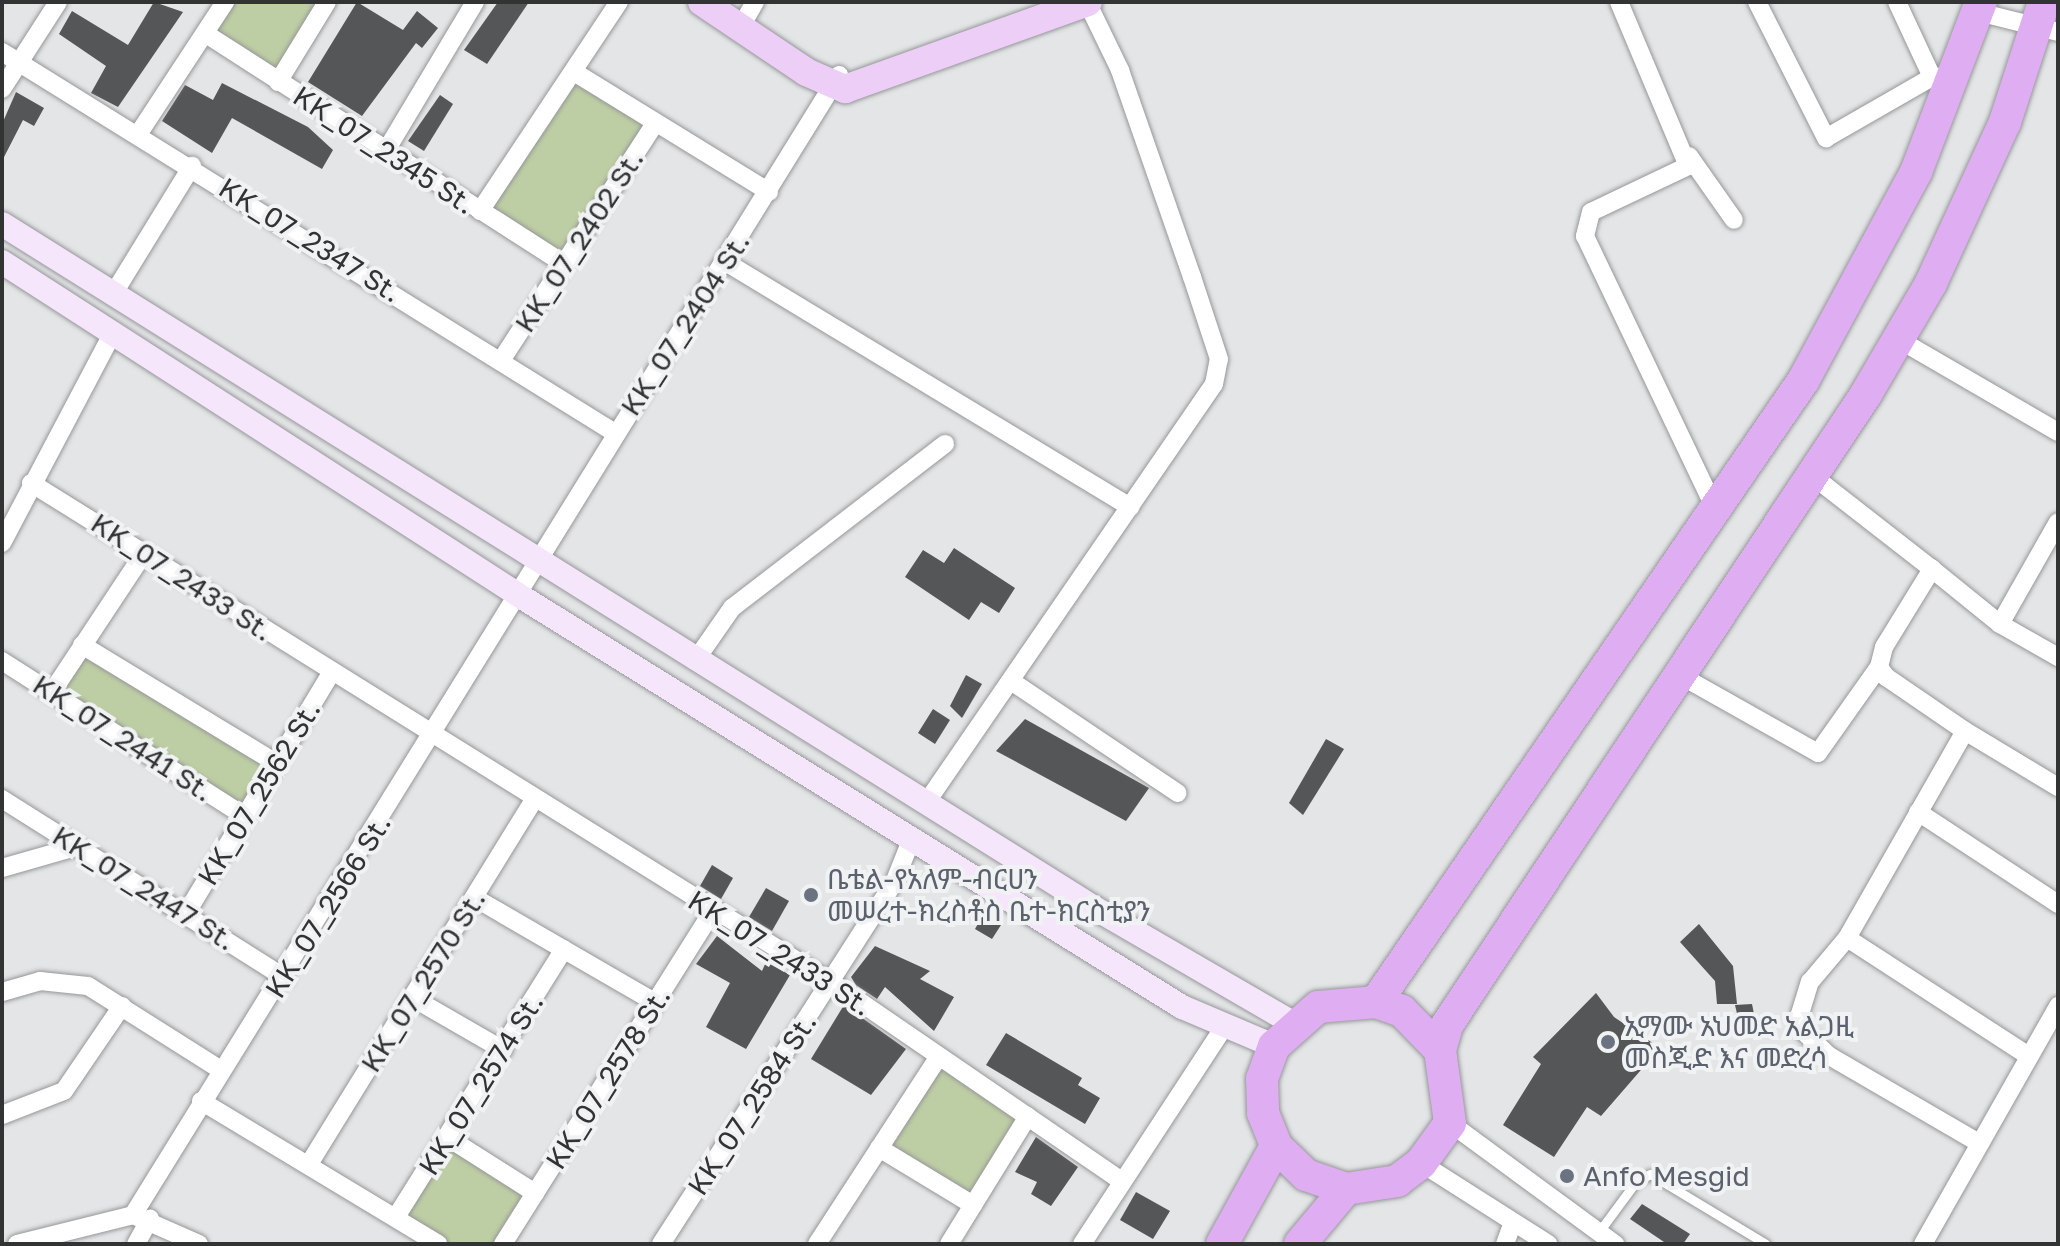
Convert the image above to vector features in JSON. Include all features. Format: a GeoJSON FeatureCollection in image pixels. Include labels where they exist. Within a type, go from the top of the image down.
{"type":"FeatureCollection","features":[{"type":"Feature","properties":{"kind":"highway"},"geometry":{"type":"LineString","coordinates":[[1376,1002],[1714,506],[1803,381],[1873,260],[1944,76],[1979,7]]}},
{"type":"Feature","properties":{"kind":"highway"},"geometry":{"type":"LineString","coordinates":[[1440,1050],[1402,1011],[1376,1002],[1346,1000],[1284,1034],[1262,1079],[1263,1113],[1276,1146],[1306,1175],[1346,1189],[1397,1181],[1421,1163],[1450,1123],[1440,1050],[1454,1013],[1898,339],[2005,122],[2047,21]]}},
{"type":"Feature","properties":{"kind":"highway"},"geometry":{"type":"LineString","coordinates":[[1222,1244],[1276,1146]]}},
{"type":"Feature","properties":{"kind":"highway"},"geometry":{"type":"LineString","coordinates":[[1300,1244],[1346,1189]]}},
{"type":"Feature","properties":{"kind":"main road"},"geometry":{"type":"LineString","coordinates":[[702,2],[741,12],[836,80],[860,86],[1087,2]]}},
{"type":"Feature","properties":{"kind":"main road"},"geometry":{"type":"LineString","coordinates":[[836,80],[1044,2]]}},
{"type":"Feature","properties":{"kind":"street"},"geometry":{"type":"LineString","coordinates":[[2,89],[58,2]]}},
{"type":"Feature","properties":{"kind":"street"},"geometry":{"type":"LineString","coordinates":[[139,133],[225,2]]}},
{"type":"Feature","properties":{"kind":"street"},"geometry":{"type":"LineString","coordinates":[[278,82],[327,2]]}},
{"type":"Feature","properties":{"kind":"street"},"geometry":{"type":"LineString","coordinates":[[480,211],[619,2]]}},
{"type":"Feature","properties":{"kind":"street"},"geometry":{"type":"LineString","coordinates":[[926,803],[1014,683],[1214,384],[1219,359],[1192,277],[1120,70],[1087,2]]}},
{"type":"Feature","properties":{"kind":"street"},"geometry":{"type":"LineString","coordinates":[[1619,2],[1689,156],[1734,220]]}},
{"type":"Feature","properties":{"kind":"street"},"geometry":{"type":"LineString","coordinates":[[1757,2],[1826,138],[1944,76],[1897,2]]}},
{"type":"Feature","properties":{"kind":"street"},"geometry":{"type":"LineString","coordinates":[[387,149],[472,3]]}},
{"type":"Feature","properties":{"kind":"street"},"geometry":{"type":"LineString","coordinates":[[1979,7],[2047,21]]}},
{"type":"Feature","properties":{"kind":"street","name":"KK_07_2345 St."},"geometry":{"type":"LineString","coordinates":[[206,34],[564,264]]}},
{"type":"Feature","properties":{"kind":"street","name":"KK_07_2347 St."},"geometry":{"type":"LineString","coordinates":[[2,52],[139,133],[615,433]]}},
{"type":"Feature","properties":{"kind":"street"},"geometry":{"type":"LineString","coordinates":[[574,72],[769,192]]}},
{"type":"Feature","properties":{"kind":"street","name":"KK_07_2404 St."},"geometry":{"type":"LineString","coordinates":[[520,596],[615,433],[769,192],[836,80]]}},
{"type":"Feature","properties":{"kind":"street","name":"KK_07_2402 St."},"geometry":{"type":"LineString","coordinates":[[502,359],[655,123]]}},
{"type":"Feature","properties":{"kind":"street"},"geometry":{"type":"LineString","coordinates":[[1689,156],[1676,173],[1591,212],[1584,223],[1714,506]]}},
{"type":"Feature","properties":{"kind":"street"},"geometry":{"type":"LineString","coordinates":[[112,296],[192,166]]}},
{"type":"Feature","properties":{"kind":"street"},"geometry":{"type":"LineString","coordinates":[[2,224],[84,279],[926,803],[1284,1034]]}},
{"type":"Feature","properties":{"kind":"street"},"geometry":{"type":"LineString","coordinates":[[724,261],[1130,507]]}},
{"type":"Feature","properties":{"kind":"street"},"geometry":{"type":"LineString","coordinates":[[2,262],[520,596],[1224,1027],[1284,1034]]}},
{"type":"Feature","properties":{"kind":"street"},"geometry":{"type":"LineString","coordinates":[[67,304],[84,279]]}},
{"type":"Feature","properties":{"kind":"street"},"geometry":{"type":"LineString","coordinates":[[2,543],[112,334]]}},
{"type":"Feature","properties":{"kind":"street"},"geometry":{"type":"LineString","coordinates":[[1898,339],[2058,432]]}},
{"type":"Feature","properties":{"kind":"street"},"geometry":{"type":"LineString","coordinates":[[695,661],[732,608],[945,444]]}},
{"type":"Feature","properties":{"kind":"street"},"geometry":{"type":"LineString","coordinates":[[1810,474],[2000,624],[2058,657]]}},
{"type":"Feature","properties":{"kind":"street","name":"KK_07_2433 St."},"geometry":{"type":"LineString","coordinates":[[31,483],[330,675],[831,982],[1120,1180]]}},
{"type":"Feature","properties":{"kind":"street"},"geometry":{"type":"LineString","coordinates":[[2000,624],[2058,522]]}},
{"type":"Feature","properties":{"kind":"street"},"geometry":{"type":"LineString","coordinates":[[52,692],[144,553]]}},
{"type":"Feature","properties":{"kind":"street"},"geometry":{"type":"LineString","coordinates":[[1676,673],[1818,753],[1879,667],[1932,569]]}},
{"type":"Feature","properties":{"kind":"street","name":"KK_07_2566 St."},"geometry":{"type":"LineString","coordinates":[[136,1244],[141,1217],[201,1101],[285,978],[520,596]]}},
{"type":"Feature","properties":{"kind":"street"},"geometry":{"type":"LineString","coordinates":[[82,645],[276,763]]}},
{"type":"Feature","properties":{"kind":"street","name":"KK_07_2441 St."},"geometry":{"type":"LineString","coordinates":[[2,661],[244,816]]}},
{"type":"Feature","properties":{"kind":"street"},"geometry":{"type":"LineString","coordinates":[[1879,667],[1965,731],[2058,787]]}},
{"type":"Feature","properties":{"kind":"street","name":"KK_07_2562 St."},"geometry":{"type":"LineString","coordinates":[[187,912],[330,675]]}},
{"type":"Feature","properties":{"kind":"street"},"geometry":{"type":"LineString","coordinates":[[1014,683],[1178,793]]}},
{"type":"Feature","properties":{"kind":"street"},"geometry":{"type":"LineString","coordinates":[[1965,731],[1847,938],[1810,982],[1802,1030],[1828,1055],[1979,1143]]}},
{"type":"Feature","properties":{"kind":"street","name":"KK_07_2570 St."},"geometry":{"type":"LineString","coordinates":[[309,1164],[535,798]]}},
{"type":"Feature","properties":{"kind":"street","name":"KK_07_2447 St."},"geometry":{"type":"LineString","coordinates":[[2,799],[75,847],[187,912],[285,978]]}},
{"type":"Feature","properties":{"kind":"street"},"geometry":{"type":"LineString","coordinates":[[1918,812],[2058,904]]}},
{"type":"Feature","properties":{"kind":"street","name":"KK_07_2584 St."},"geometry":{"type":"LineString","coordinates":[[661,1244],[894,883],[912,838]]}},
{"type":"Feature","properties":{"kind":"street"},"geometry":{"type":"LineString","coordinates":[[2,868],[75,847]]}},
{"type":"Feature","properties":{"kind":"street"},"geometry":{"type":"LineString","coordinates":[[475,898],[656,1003]]}},
{"type":"Feature","properties":{"kind":"street","name":"KK_07_2578 St."},"geometry":{"type":"LineString","coordinates":[[503,1244],[713,911]]}},
{"type":"Feature","properties":{"kind":"street"},"geometry":{"type":"LineString","coordinates":[[1847,938],[2027,1055]]}},
{"type":"Feature","properties":{"kind":"street","name":"KK_07_2574 St."},"geometry":{"type":"LineString","coordinates":[[396,1217],[450,1139],[564,949]]}},
{"type":"Feature","properties":{"kind":"street"},"geometry":{"type":"LineString","coordinates":[[2,992],[64,980],[122,1006],[221,1070]]}},
{"type":"Feature","properties":{"kind":"street"},"geometry":{"type":"LineString","coordinates":[[413,998],[503,1050]]}},
{"type":"Feature","properties":{"kind":"street"},"geometry":{"type":"LineString","coordinates":[[2,1115],[64,1091],[122,1006]]}},
{"type":"Feature","properties":{"kind":"street"},"geometry":{"type":"LineString","coordinates":[[1923,1244],[2027,1055],[2058,1006]]}},
{"type":"Feature","properties":{"kind":"street"},"geometry":{"type":"LineString","coordinates":[[1082,1244],[1120,1180],[1224,1027]]}},
{"type":"Feature","properties":{"kind":"street"},"geometry":{"type":"LineString","coordinates":[[817,1244],[938,1058]]}},
{"type":"Feature","properties":{"kind":"street"},"geometry":{"type":"LineString","coordinates":[[201,1101],[438,1244]]}},
{"type":"Feature","properties":{"kind":"street"},"geometry":{"type":"LineString","coordinates":[[949,1244],[1028,1116]]}},
{"type":"Feature","properties":{"kind":"street"},"geometry":{"type":"LineString","coordinates":[[1450,1123],[1615,1244]]}},
{"type":"Feature","properties":{"kind":"street"},"geometry":{"type":"LineString","coordinates":[[450,1139],[535,1193]]}},
{"type":"Feature","properties":{"kind":"street"},"geometry":{"type":"LineString","coordinates":[[879,1148],[973,1205]]}},
{"type":"Feature","properties":{"kind":"street"},"geometry":{"type":"LineString","coordinates":[[1421,1163],[1548,1244]]}},
{"type":"Feature","properties":{"kind":"street"},"geometry":{"type":"LineString","coordinates":[[17,1244],[141,1217],[199,1244]]}},
{"type":"Feature","properties":{"kind":"street"},"geometry":{"type":"LineString","coordinates":[[1505,1244],[1513,1222]]}},
{"type":"Feature","properties":{"kind":"lane"},"geometry":{"type":"LineString","coordinates":[[1598,1233],[1650,1174],[1766,1244]]}},
{"type":"Feature","properties":{"kind":"green space"},"geometry":{"type":"Polygon","coordinates":[[[225,2],[327,2],[278,82],[206,34],[225,2]]]}},
{"type":"Feature","properties":{"kind":"green space"},"geometry":{"type":"Polygon","coordinates":[[[574,72],[655,123],[564,264],[480,211],[574,72]]]}},
{"type":"Feature","properties":{"kind":"green space"},"geometry":{"type":"Polygon","coordinates":[[[82,645],[276,763],[244,816],[52,692],[82,645]]]}},
{"type":"Feature","properties":{"kind":"green space"},"geometry":{"type":"Polygon","coordinates":[[[938,1058],[1028,1116],[973,1205],[879,1148],[938,1058]]]}},
{"type":"Feature","properties":{"kind":"green space"},"geometry":{"type":"Polygon","coordinates":[[[450,1139],[535,1193],[503,1244],[438,1244],[396,1217],[450,1139]]]}},
{"type":"Feature","properties":{"kind":"building"},"geometry":{"type":"Polygon","coordinates":[[[154,2],[183,12],[118,107],[91,93],[106,66],[59,34],[72,11],[128,45],[154,2]]]}},
{"type":"Feature","properties":{"kind":"building"},"geometry":{"type":"Polygon","coordinates":[[[357,2],[403,30],[417,11],[438,28],[422,48],[416,43],[362,116],[308,82],[357,2]]]}},
{"type":"Feature","properties":{"kind":"building"},"geometry":{"type":"Polygon","coordinates":[[[498,2],[529,2],[487,64],[464,50],[498,2]]]}},
{"type":"Feature","properties":{"kind":"building"},"geometry":{"type":"Polygon","coordinates":[[[222,83],[308,127],[333,150],[322,169],[232,118],[212,153],[162,121],[185,85],[213,100],[222,83]]]}},
{"type":"Feature","properties":{"kind":"building"},"geometry":{"type":"Polygon","coordinates":[[[16,92],[44,108],[34,126],[23,120],[2,161],[2,124],[16,92]]]}},
{"type":"Feature","properties":{"kind":"building"},"geometry":{"type":"Polygon","coordinates":[[[440,95],[453,104],[424,151],[408,141],[440,95]]]}},
{"type":"Feature","properties":{"kind":"building"},"geometry":{"type":"Polygon","coordinates":[[[954,548],[1015,588],[999,613],[981,602],[969,620],[905,577],[923,550],[944,563],[954,548]]]}},
{"type":"Feature","properties":{"kind":"building"},"geometry":{"type":"Polygon","coordinates":[[[966,675],[982,684],[962,718],[950,706],[966,675]]]}},
{"type":"Feature","properties":{"kind":"building"},"geometry":{"type":"Polygon","coordinates":[[[933,709],[950,720],[935,744],[918,733],[933,709]]]}},
{"type":"Feature","properties":{"kind":"building"},"geometry":{"type":"Polygon","coordinates":[[[1025,719],[1149,788],[1126,821],[996,751],[1025,719]]]}},
{"type":"Feature","properties":{"kind":"building"},"geometry":{"type":"Polygon","coordinates":[[[1326,739],[1344,749],[1303,815],[1289,803],[1326,739]]]}},
{"type":"Feature","properties":{"kind":"building"},"geometry":{"type":"Polygon","coordinates":[[[712,865],[733,878],[721,899],[700,886],[712,865]]]}},
{"type":"Feature","properties":{"kind":"building"},"geometry":{"type":"Polygon","coordinates":[[[766,888],[789,901],[772,931],[749,917],[766,888]]]}},
{"type":"Feature","properties":{"kind":"building"},"geometry":{"type":"Polygon","coordinates":[[[983,915],[1001,925],[992,939],[975,929],[983,915]]]}},
{"type":"Feature","properties":{"kind":"building"},"geometry":{"type":"Polygon","coordinates":[[[1699,924],[1733,966],[1737,1004],[1717,1004],[1715,981],[1680,942],[1699,924]]]}},
{"type":"Feature","properties":{"kind":"building"},"geometry":{"type":"Polygon","coordinates":[[[717,936],[762,971],[766,962],[790,975],[746,1049],[706,1027],[730,983],[696,964],[717,936]]]}},
{"type":"Feature","properties":{"kind":"building"},"geometry":{"type":"Polygon","coordinates":[[[875,946],[930,971],[920,979],[954,997],[934,1031],[885,987],[877,999],[856,985],[851,977],[875,946]]]}},
{"type":"Feature","properties":{"kind":"building"},"geometry":{"type":"Polygon","coordinates":[[[1596,993],[1614,1017],[1660,1048],[1601,1116],[1587,1107],[1554,1157],[1503,1125],[1541,1064],[1533,1057],[1596,993]]]}},
{"type":"Feature","properties":{"kind":"building"},"geometry":{"type":"Polygon","coordinates":[[[1752,1004],[1758,1034],[1742,1035],[1735,1005],[1752,1004]]]}},
{"type":"Feature","properties":{"kind":"building"},"geometry":{"type":"Polygon","coordinates":[[[844,1005],[906,1049],[871,1095],[811,1059],[844,1005]]]}},
{"type":"Feature","properties":{"kind":"building"},"geometry":{"type":"Polygon","coordinates":[[[1006,1033],[1082,1078],[1078,1085],[1100,1098],[1085,1124],[986,1065],[1006,1033]]]}},
{"type":"Feature","properties":{"kind":"building"},"geometry":{"type":"Polygon","coordinates":[[[1036,1137],[1078,1167],[1051,1206],[1031,1194],[1037,1182],[1015,1172],[1036,1137]]]}},
{"type":"Feature","properties":{"kind":"building"},"geometry":{"type":"Polygon","coordinates":[[[1136,1192],[1170,1211],[1153,1239],[1120,1220],[1136,1192]]]}},
{"type":"Feature","properties":{"kind":"building"},"geometry":{"type":"Polygon","coordinates":[[[1642,1204],[1690,1234],[1683,1244],[1667,1244],[1630,1219],[1642,1204]]]}},
{"type":"Feature","properties":{"kind":"place","name":"ቤቴል-የአለም-ብርሀን መሠረተ-ክረስቶስ ቤተ-ክርስቲያን"},"geometry":{"type":"Point","coordinates":[811,895]}},
{"type":"Feature","properties":{"kind":"place","name":"ኢማሙ አህመድ አልጋዚ መስጂድ እና መድረሳ"},"geometry":{"type":"Point","coordinates":[1608,1042]}},
{"type":"Feature","properties":{"kind":"place","name":"Anfo Mesgid"},"geometry":{"type":"Point","coordinates":[1567,1176]}}]}
